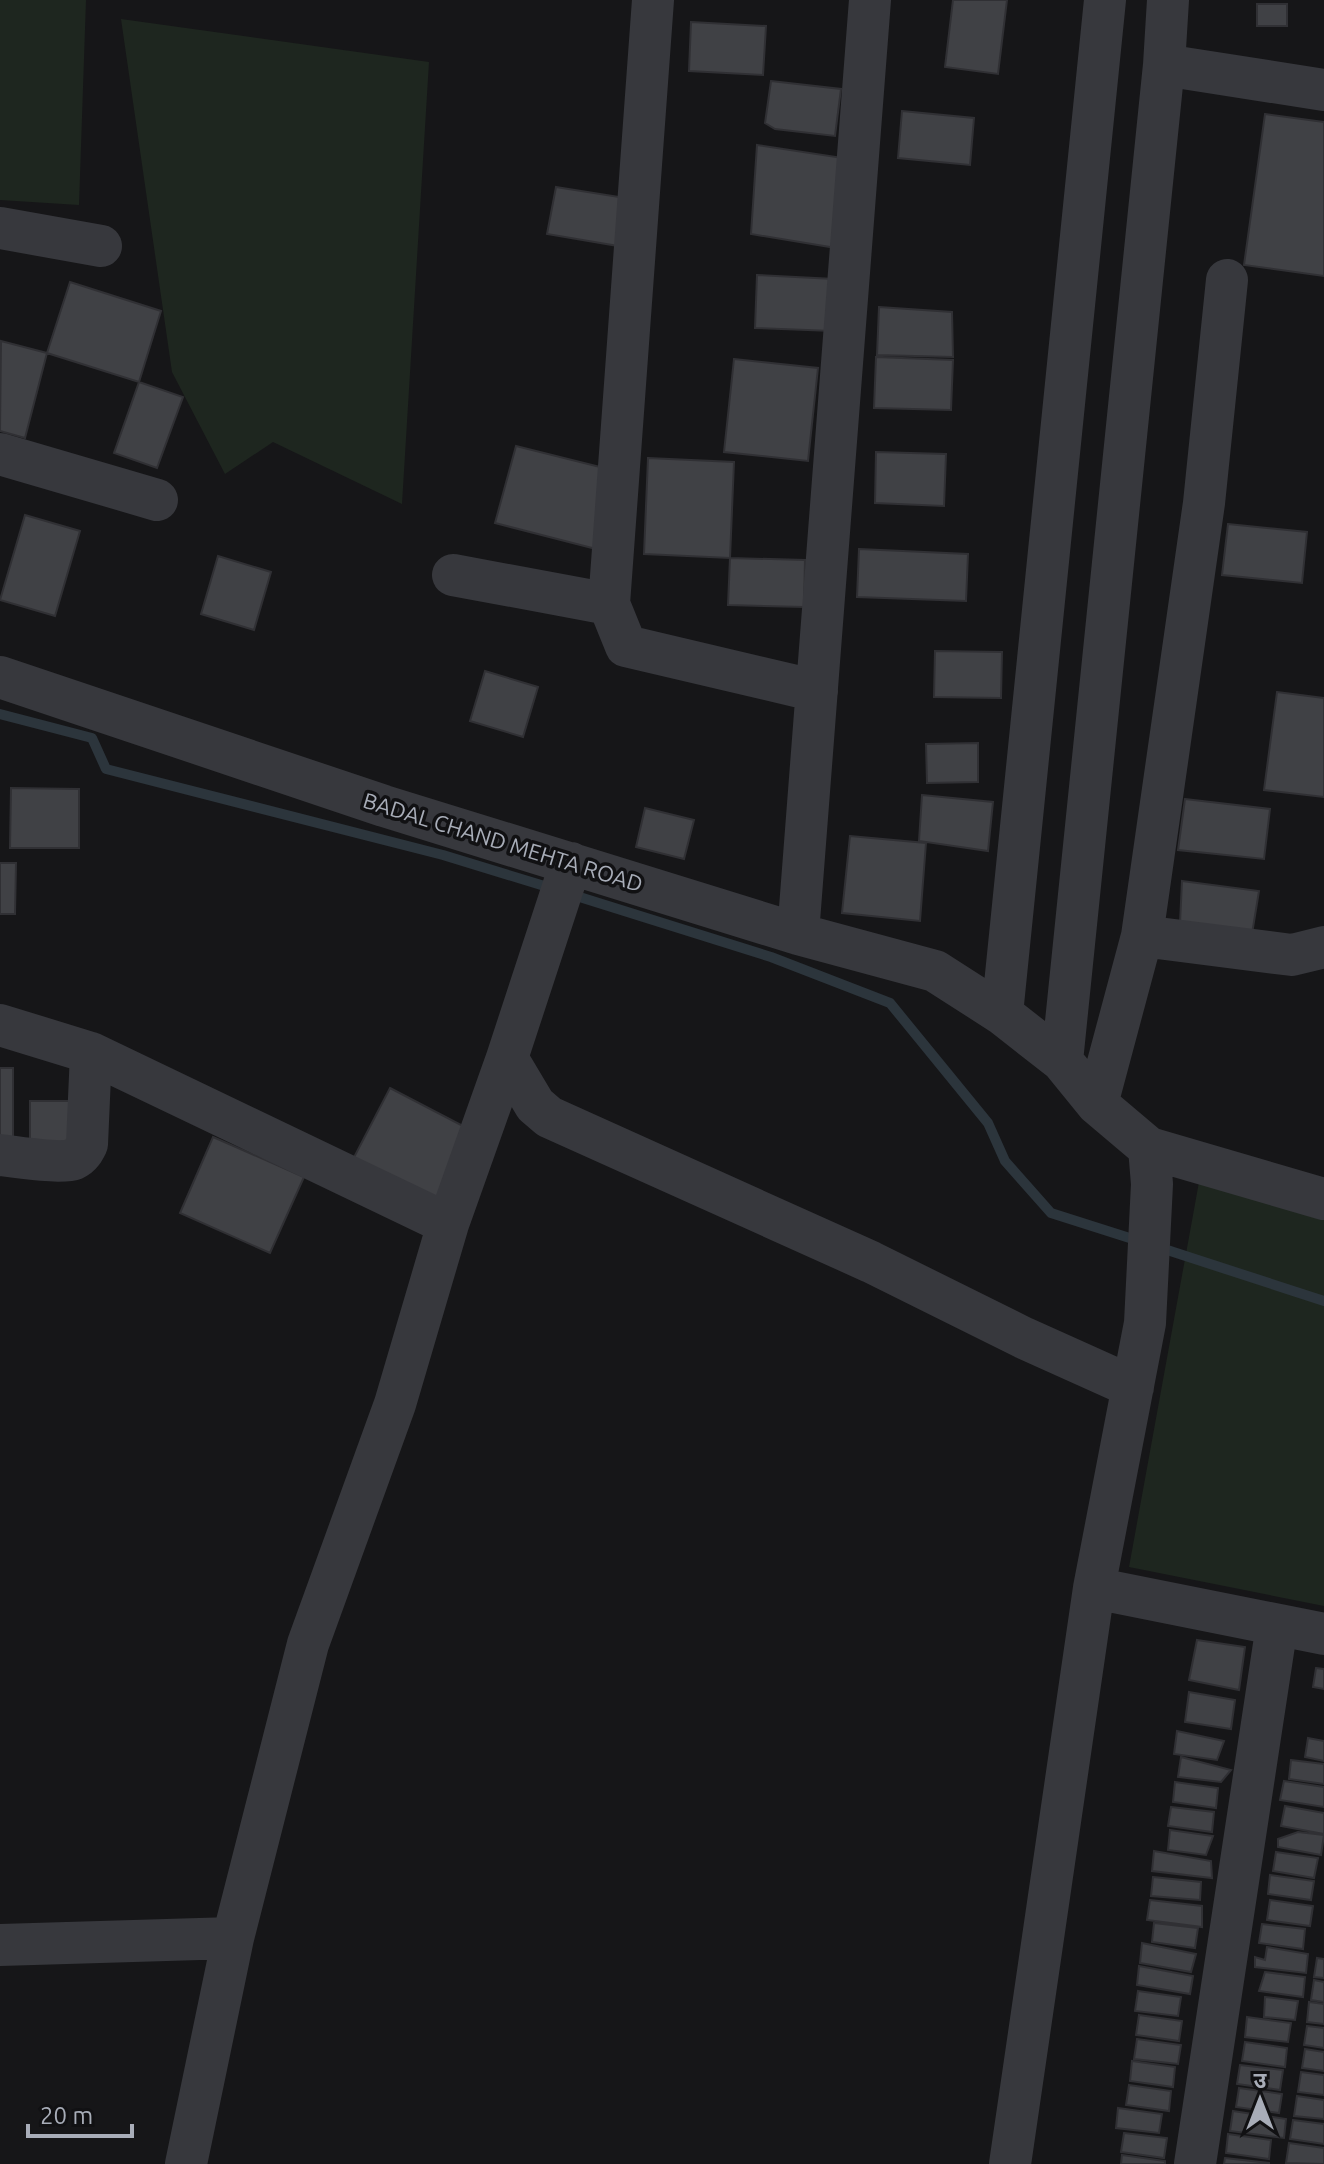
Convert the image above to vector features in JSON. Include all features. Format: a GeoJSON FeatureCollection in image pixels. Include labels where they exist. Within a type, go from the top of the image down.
{"type":"FeatureCollection","features":[{"type":"Feature","properties":{"kind":"street"},"geometry":{"type":"LineString","coordinates":[[653,0],[609,604],[626,646],[817,691]]}},
{"type":"Feature","properties":{"kind":"street"},"geometry":{"type":"LineString","coordinates":[[798,934],[870,0]]}},
{"type":"Feature","properties":{"kind":"street"},"geometry":{"type":"LineString","coordinates":[[1002,1014],[1105,0]]}},
{"type":"Feature","properties":{"kind":"street"},"geometry":{"type":"LineString","coordinates":[[1062,1061],[1164,65],[1168,0]]}},
{"type":"Feature","properties":{"kind":"street"},"geometry":{"type":"LineString","coordinates":[[1164,65],[1324,90]]}},
{"type":"Feature","properties":{"kind":"street"},"geometry":{"type":"LineString","coordinates":[[0,228],[101,246]]}},
{"type":"Feature","properties":{"kind":"street"},"geometry":{"type":"LineString","coordinates":[[1097,1104],[1142,936],[1202,518],[1227,280]]}},
{"type":"Feature","properties":{"kind":"street"},"geometry":{"type":"LineString","coordinates":[[0,454],[157,500]]}},
{"type":"Feature","properties":{"kind":"street"},"geometry":{"type":"LineString","coordinates":[[453,575],[609,604]]}},
{"type":"Feature","properties":{"kind":"street","name":"BADAL CHAND MEHTA ROAD"},"geometry":{"type":"LineString","coordinates":[[0,677],[384,806],[564,887],[798,934],[935,971],[1002,1014],[1062,1061],[1150,1166]]}},
{"type":"Feature","properties":{"kind":"street"},"geometry":{"type":"LineString","coordinates":[[186,2164],[233,1938],[308,1644],[395,1404],[448,1224],[564,887]]}},
{"type":"Feature","properties":{"kind":"street"},"geometry":{"type":"LineString","coordinates":[[1142,936],[1292,955],[1324,947]]}},
{"type":"Feature","properties":{"kind":"street"},"geometry":{"type":"LineString","coordinates":[[0,1025],[91,1053],[448,1224]]}},
{"type":"Feature","properties":{"kind":"street"},"geometry":{"type":"LineString","coordinates":[[0,1155],[64,1160],[75,1159],[84,1151],[87,1144],[91,1053]]}},
{"type":"Feature","properties":{"kind":"street"},"geometry":{"type":"LineString","coordinates":[[507,1058],[535,1105],[549,1117],[871,1262],[1024,1338],[1133,1387]]}},
{"type":"Feature","properties":{"kind":"street"},"geometry":{"type":"LineString","coordinates":[[1010,2164],[1094,1588],[1145,1323],[1150,1166],[1324,1199]]}},
{"type":"Feature","properties":{"kind":"street"},"geometry":{"type":"LineString","coordinates":[[1094,1588],[1324,1634]]}},
{"type":"Feature","properties":{"kind":"street"},"geometry":{"type":"LineString","coordinates":[[1195,2164],[1277,1625]]}},
{"type":"Feature","properties":{"kind":"street"},"geometry":{"type":"LineString","coordinates":[[0,1945],[233,1938]]}},
{"type":"Feature","properties":{"kind":"shaded area"},"geometry":{"type":"Polygon","coordinates":[[[0,0],[86,0],[79,205],[0,200],[0,0]]]}},
{"type":"Feature","properties":{"kind":"shaded area"},"geometry":{"type":"Polygon","coordinates":[[[121,19],[429,62],[402,504],[273,442],[225,474],[172,372],[121,19]]]}},
{"type":"Feature","properties":{"kind":"shaded area"},"geometry":{"type":"Polygon","coordinates":[[[1199,1182],[1324,1211],[1324,1606],[1129,1567],[1199,1182]]]}},
{"type":"Feature","properties":{"kind":"building"},"geometry":{"type":"Polygon","coordinates":[[[953,0],[1007,0],[998,74],[945,67],[953,0]]]}},
{"type":"Feature","properties":{"kind":"building"},"geometry":{"type":"Polygon","coordinates":[[[1257,4],[1287,4],[1287,26],[1257,26],[1257,4]]]}},
{"type":"Feature","properties":{"kind":"building"},"geometry":{"type":"Polygon","coordinates":[[[691,22],[766,26],[763,75],[689,71],[691,22]]]}},
{"type":"Feature","properties":{"kind":"building"},"geometry":{"type":"Polygon","coordinates":[[[771,81],[841,89],[835,136],[775,129],[765,123],[771,81]]]}},
{"type":"Feature","properties":{"kind":"building"},"geometry":{"type":"Polygon","coordinates":[[[902,111],[974,118],[970,165],[898,158],[902,111]]]}},
{"type":"Feature","properties":{"kind":"building"},"geometry":{"type":"Polygon","coordinates":[[[1265,114],[1324,122],[1324,276],[1244,265],[1265,114]]]}},
{"type":"Feature","properties":{"kind":"building"},"geometry":{"type":"Polygon","coordinates":[[[757,145],[843,158],[836,248],[751,234],[757,145]]]}},
{"type":"Feature","properties":{"kind":"building"},"geometry":{"type":"Polygon","coordinates":[[[556,187],[632,199],[624,247],[547,234],[556,187]]]}},
{"type":"Feature","properties":{"kind":"building"},"geometry":{"type":"Polygon","coordinates":[[[757,275],[834,279],[832,331],[755,328],[757,275]]]}},
{"type":"Feature","properties":{"kind":"building"},"geometry":{"type":"Polygon","coordinates":[[[70,282],[161,311],[139,382],[47,353],[70,282]]]}},
{"type":"Feature","properties":{"kind":"building"},"geometry":{"type":"Polygon","coordinates":[[[879,307],[952,312],[953,357],[877,355],[879,307]]]}},
{"type":"Feature","properties":{"kind":"building"},"geometry":{"type":"Polygon","coordinates":[[[1,341],[47,353],[25,438],[0,431],[1,341]]]}},
{"type":"Feature","properties":{"kind":"building"},"geometry":{"type":"Polygon","coordinates":[[[876,357],[953,360],[951,410],[874,408],[876,357]]]}},
{"type":"Feature","properties":{"kind":"building"},"geometry":{"type":"Polygon","coordinates":[[[734,359],[818,368],[808,461],[724,452],[734,359]]]}},
{"type":"Feature","properties":{"kind":"building"},"geometry":{"type":"Polygon","coordinates":[[[139,382],[183,397],[157,468],[114,453],[139,382]]]}},
{"type":"Feature","properties":{"kind":"building"},"geometry":{"type":"Polygon","coordinates":[[[516,446],[616,471],[596,549],[495,523],[516,446]]]}},
{"type":"Feature","properties":{"kind":"building"},"geometry":{"type":"Polygon","coordinates":[[[876,452],[946,454],[944,506],[875,503],[876,452]]]}},
{"type":"Feature","properties":{"kind":"building"},"geometry":{"type":"Polygon","coordinates":[[[648,458],[734,462],[730,558],[644,554],[648,458]]]}},
{"type":"Feature","properties":{"kind":"building"},"geometry":{"type":"Polygon","coordinates":[[[25,515],[80,531],[55,616],[0,600],[25,515]]]}},
{"type":"Feature","properties":{"kind":"building"},"geometry":{"type":"Polygon","coordinates":[[[1228,524],[1307,532],[1302,583],[1222,575],[1228,524]]]}},
{"type":"Feature","properties":{"kind":"building"},"geometry":{"type":"Polygon","coordinates":[[[859,549],[968,554],[966,601],[857,597],[859,549]]]}},
{"type":"Feature","properties":{"kind":"building"},"geometry":{"type":"Polygon","coordinates":[[[218,556],[271,572],[254,630],[201,614],[218,556]]]}},
{"type":"Feature","properties":{"kind":"building"},"geometry":{"type":"Polygon","coordinates":[[[730,558],[805,560],[804,607],[728,605],[730,558]]]}},
{"type":"Feature","properties":{"kind":"building"},"geometry":{"type":"Polygon","coordinates":[[[935,651],[1002,652],[1001,698],[934,697],[935,651]]]}},
{"type":"Feature","properties":{"kind":"building"},"geometry":{"type":"Polygon","coordinates":[[[485,671],[538,687],[523,737],[470,721],[485,671]]]}},
{"type":"Feature","properties":{"kind":"building"},"geometry":{"type":"Polygon","coordinates":[[[1277,692],[1324,698],[1324,797],[1264,790],[1277,692]]]}},
{"type":"Feature","properties":{"kind":"building"},"geometry":{"type":"Polygon","coordinates":[[[978,743],[978,782],[927,783],[926,744],[978,743]]]}},
{"type":"Feature","properties":{"kind":"building"},"geometry":{"type":"Polygon","coordinates":[[[11,788],[79,789],[79,848],[10,848],[11,788]]]}},
{"type":"Feature","properties":{"kind":"building"},"geometry":{"type":"Polygon","coordinates":[[[922,795],[993,802],[988,851],[919,841],[922,795]]]}},
{"type":"Feature","properties":{"kind":"building"},"geometry":{"type":"Polygon","coordinates":[[[1185,799],[1270,809],[1264,859],[1178,850],[1185,799]]]}},
{"type":"Feature","properties":{"kind":"building"},"geometry":{"type":"Polygon","coordinates":[[[645,808],[694,820],[684,859],[636,847],[645,808]]]}},
{"type":"Feature","properties":{"kind":"building"},"geometry":{"type":"Polygon","coordinates":[[[850,836],[926,843],[920,921],[842,913],[850,836]]]}},
{"type":"Feature","properties":{"kind":"building"},"geometry":{"type":"Polygon","coordinates":[[[0,863],[16,863],[15,914],[0,914],[0,863]]]}},
{"type":"Feature","properties":{"kind":"building"},"geometry":{"type":"Polygon","coordinates":[[[1182,881],[1259,891],[1251,940],[1180,923],[1182,881]]]}},
{"type":"Feature","properties":{"kind":"building"},"geometry":{"type":"Polygon","coordinates":[[[0,1068],[13,1068],[13,1145],[0,1145],[0,1068]]]}},
{"type":"Feature","properties":{"kind":"building"},"geometry":{"type":"Polygon","coordinates":[[[390,1088],[465,1127],[439,1210],[350,1165],[390,1088]]]}},
{"type":"Feature","properties":{"kind":"building"},"geometry":{"type":"Polygon","coordinates":[[[30,1101],[72,1101],[72,1153],[30,1153],[30,1101]]]}},
{"type":"Feature","properties":{"kind":"building"},"geometry":{"type":"Polygon","coordinates":[[[213,1137],[304,1177],[270,1253],[180,1213],[213,1137]]]}},
{"type":"Feature","properties":{"kind":"building"},"geometry":{"type":"Polygon","coordinates":[[[1197,1640],[1245,1647],[1239,1690],[1189,1680],[1197,1640]]]}},
{"type":"Feature","properties":{"kind":"building"},"geometry":{"type":"Polygon","coordinates":[[[1316,1668],[1324,1669],[1324,1689],[1313,1687],[1316,1668]]]}},
{"type":"Feature","properties":{"kind":"building"},"geometry":{"type":"Polygon","coordinates":[[[1189,1692],[1235,1700],[1231,1729],[1185,1722],[1189,1692]]]}},
{"type":"Feature","properties":{"kind":"building"},"geometry":{"type":"Polygon","coordinates":[[[1177,1731],[1224,1741],[1217,1760],[1174,1754],[1177,1731]]]}},
{"type":"Feature","properties":{"kind":"building"},"geometry":{"type":"Polygon","coordinates":[[[1308,1738],[1324,1741],[1324,1761],[1305,1757],[1308,1738]]]}},
{"type":"Feature","properties":{"kind":"building"},"geometry":{"type":"Polygon","coordinates":[[[1181,1757],[1231,1770],[1221,1782],[1178,1777],[1181,1757]]]}},
{"type":"Feature","properties":{"kind":"building"},"geometry":{"type":"Polygon","coordinates":[[[1291,1760],[1324,1764],[1324,1784],[1289,1779],[1291,1760]]]}},
{"type":"Feature","properties":{"kind":"building"},"geometry":{"type":"Polygon","coordinates":[[[1284,1781],[1324,1787],[1324,1807],[1280,1800],[1284,1781]]]}},
{"type":"Feature","properties":{"kind":"building"},"geometry":{"type":"Polygon","coordinates":[[[1175,1782],[1218,1788],[1216,1808],[1173,1802],[1175,1782]]]}},
{"type":"Feature","properties":{"kind":"building"},"geometry":{"type":"Polygon","coordinates":[[[1285,1806],[1324,1813],[1324,1834],[1281,1826],[1285,1806]]]}},
{"type":"Feature","properties":{"kind":"building"},"geometry":{"type":"Polygon","coordinates":[[[1171,1807],[1214,1812],[1212,1832],[1168,1826],[1171,1807]]]}},
{"type":"Feature","properties":{"kind":"building"},"geometry":{"type":"Polygon","coordinates":[[[1170,1830],[1213,1836],[1206,1855],[1168,1850],[1170,1830]]]}},
{"type":"Feature","properties":{"kind":"building"},"geometry":{"type":"Polygon","coordinates":[[[1298,1832],[1324,1835],[1321,1855],[1278,1847],[1278,1839],[1298,1832]]]}},
{"type":"Feature","properties":{"kind":"building"},"geometry":{"type":"Polygon","coordinates":[[[1154,1851],[1211,1861],[1212,1878],[1152,1871],[1154,1851]]]}},
{"type":"Feature","properties":{"kind":"building"},"geometry":{"type":"Polygon","coordinates":[[[1276,1852],[1318,1858],[1314,1878],[1273,1871],[1276,1852]]]}},
{"type":"Feature","properties":{"kind":"building"},"geometry":{"type":"Polygon","coordinates":[[[1270,1875],[1314,1881],[1311,1900],[1268,1894],[1270,1875]]]}},
{"type":"Feature","properties":{"kind":"building"},"geometry":{"type":"Polygon","coordinates":[[[1153,1877],[1201,1882],[1200,1900],[1151,1896],[1153,1877]]]}},
{"type":"Feature","properties":{"kind":"building"},"geometry":{"type":"Polygon","coordinates":[[[1150,1900],[1202,1906],[1202,1927],[1147,1920],[1150,1900]]]}},
{"type":"Feature","properties":{"kind":"building"},"geometry":{"type":"Polygon","coordinates":[[[1270,1900],[1313,1906],[1310,1926],[1267,1920],[1270,1900]]]}},
{"type":"Feature","properties":{"kind":"building"},"geometry":{"type":"Polygon","coordinates":[[[1154,1923],[1198,1928],[1195,1948],[1152,1942],[1154,1923]]]}},
{"type":"Feature","properties":{"kind":"building"},"geometry":{"type":"Polygon","coordinates":[[[1262,1924],[1305,1929],[1303,1949],[1259,1943],[1262,1924]]]}},
{"type":"Feature","properties":{"kind":"building"},"geometry":{"type":"Polygon","coordinates":[[[1142,1943],[1196,1954],[1191,1972],[1140,1963],[1142,1943]]]}},
{"type":"Feature","properties":{"kind":"building"},"geometry":{"type":"Polygon","coordinates":[[[1267,1947],[1308,1954],[1306,1973],[1255,1967],[1255,1957],[1265,1960],[1267,1947]]]}},
{"type":"Feature","properties":{"kind":"building"},"geometry":{"type":"Polygon","coordinates":[[[1317,1958],[1324,1959],[1324,1978],[1314,1977],[1317,1958]]]}},
{"type":"Feature","properties":{"kind":"building"},"geometry":{"type":"Polygon","coordinates":[[[1139,1966],[1193,1976],[1190,1994],[1137,1985],[1139,1966]]]}},
{"type":"Feature","properties":{"kind":"building"},"geometry":{"type":"Polygon","coordinates":[[[1265,1972],[1305,1977],[1303,1997],[1259,1991],[1265,1972]]]}},
{"type":"Feature","properties":{"kind":"building"},"geometry":{"type":"Polygon","coordinates":[[[1314,1980],[1324,1982],[1324,2002],[1311,2000],[1314,1980]]]}},
{"type":"Feature","properties":{"kind":"building"},"geometry":{"type":"Polygon","coordinates":[[[1138,1991],[1181,1997],[1178,2016],[1135,2011],[1138,1991]]]}},
{"type":"Feature","properties":{"kind":"building"},"geometry":{"type":"Polygon","coordinates":[[[1265,1997],[1298,2001],[1295,2020],[1264,2017],[1265,1997]]]}},
{"type":"Feature","properties":{"kind":"building"},"geometry":{"type":"Polygon","coordinates":[[[1309,2002],[1324,2004],[1324,2024],[1307,2022],[1309,2002]]]}},
{"type":"Feature","properties":{"kind":"building"},"geometry":{"type":"Polygon","coordinates":[[[1139,2015],[1182,2021],[1179,2041],[1136,2035],[1139,2015]]]}},
{"type":"Feature","properties":{"kind":"building"},"geometry":{"type":"Polygon","coordinates":[[[1247,2017],[1291,2023],[1288,2042],[1245,2037],[1247,2017]]]}},
{"type":"Feature","properties":{"kind":"building"},"geometry":{"type":"Polygon","coordinates":[[[1307,2026],[1324,2028],[1324,2048],[1304,2045],[1307,2026]]]}},
{"type":"Feature","properties":{"kind":"building"},"geometry":{"type":"Polygon","coordinates":[[[1137,2039],[1181,2045],[1178,2064],[1134,2059],[1137,2039]]]}},
{"type":"Feature","properties":{"kind":"building"},"geometry":{"type":"Polygon","coordinates":[[[1245,2042],[1287,2048],[1285,2067],[1242,2061],[1245,2042]]]}},
{"type":"Feature","properties":{"kind":"building"},"geometry":{"type":"Polygon","coordinates":[[[1305,2049],[1324,2052],[1324,2071],[1302,2068],[1305,2049]]]}},
{"type":"Feature","properties":{"kind":"building"},"geometry":{"type":"Polygon","coordinates":[[[1132,2061],[1175,2067],[1173,2087],[1130,2081],[1132,2061]]]}},
{"type":"Feature","properties":{"kind":"building"},"geometry":{"type":"Polygon","coordinates":[[[1240,2065],[1283,2070],[1280,2090],[1237,2084],[1240,2065]]]}},
{"type":"Feature","properties":{"kind":"building"},"geometry":{"type":"Polygon","coordinates":[[[1301,2072],[1324,2075],[1324,2095],[1298,2092],[1301,2072]]]}},
{"type":"Feature","properties":{"kind":"building"},"geometry":{"type":"Polygon","coordinates":[[[1129,2085],[1171,2091],[1169,2111],[1126,2105],[1129,2085]]]}},
{"type":"Feature","properties":{"kind":"building"},"geometry":{"type":"Polygon","coordinates":[[[1239,2088],[1282,2094],[1279,2113],[1236,2107],[1239,2088]]]}},
{"type":"Feature","properties":{"kind":"building"},"geometry":{"type":"Polygon","coordinates":[[[1297,2096],[1324,2100],[1324,2119],[1294,2116],[1297,2096]]]}},
{"type":"Feature","properties":{"kind":"building"},"geometry":{"type":"Polygon","coordinates":[[[1118,2108],[1162,2114],[1159,2133],[1116,2128],[1118,2108]]]}},
{"type":"Feature","properties":{"kind":"building"},"geometry":{"type":"Polygon","coordinates":[[[1233,2111],[1286,2119],[1284,2138],[1230,2131],[1233,2111]]]}},
{"type":"Feature","properties":{"kind":"building"},"geometry":{"type":"Polygon","coordinates":[[[1293,2120],[1324,2124],[1324,2144],[1290,2139],[1293,2120]]]}},
{"type":"Feature","properties":{"kind":"building"},"geometry":{"type":"Polygon","coordinates":[[[1124,2133],[1167,2138],[1164,2158],[1121,2152],[1124,2133]]]}},
{"type":"Feature","properties":{"kind":"building"},"geometry":{"type":"Polygon","coordinates":[[[1228,2134],[1271,2140],[1269,2159],[1226,2153],[1228,2134]]]}},
{"type":"Feature","properties":{"kind":"building"},"geometry":{"type":"Polygon","coordinates":[[[1289,2143],[1324,2148],[1324,2164],[1286,2163],[1289,2143]]]}},
{"type":"Feature","properties":{"kind":"building"},"geometry":{"type":"Polygon","coordinates":[[[1122,2155],[1165,2161],[1165,2164],[1121,2164],[1122,2155]]]}},
{"type":"Feature","properties":{"kind":"building"},"geometry":{"type":"Polygon","coordinates":[[[1225,2158],[1269,2163],[1269,2164],[1224,2164],[1225,2158]]]}},
{"type":"Feature","properties":{"kind":"waterway"},"geometry":{"type":"LineString","coordinates":[[0,714],[92,738],[106,769],[443,855],[551,888]]}},
{"type":"Feature","properties":{"kind":"waterway"},"geometry":{"type":"LineString","coordinates":[[570,894],[771,957],[890,1003],[988,1123],[1005,1161],[1051,1213],[1139,1241]]}},
{"type":"Feature","properties":{"kind":"waterway"},"geometry":{"type":"LineString","coordinates":[[1158,1247],[1324,1301]]}}]}
